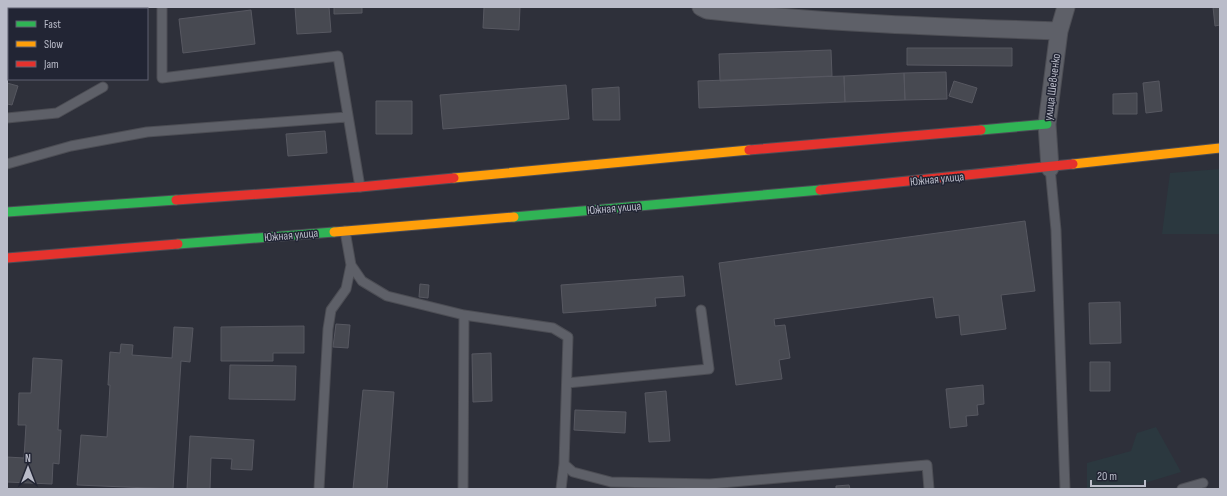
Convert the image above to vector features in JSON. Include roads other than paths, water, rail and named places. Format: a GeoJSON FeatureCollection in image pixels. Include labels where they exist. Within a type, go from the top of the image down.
{"type":"FeatureCollection","features":[{"type":"Feature","properties":{"kind":"main road"},"geometry":{"type":"LineString","coordinates":[[7,212],[360,187],[761,149],[1047,124]]}},
{"type":"Feature","properties":{"kind":"main road","name":"Южная улица"},"geometry":{"type":"LineString","coordinates":[[7,258],[773,195],[1050,168],[1220,148]]}},
{"type":"Feature","properties":{"kind":"street"},"geometry":{"type":"LineString","coordinates":[[701,7],[707,10],[786,19],[859,24],[1059,31]]}},
{"type":"Feature","properties":{"kind":"street","name":"улица Шевченко"},"geometry":{"type":"LineString","coordinates":[[1050,168],[1047,124],[1059,31],[1066,7]]}},
{"type":"Feature","properties":{"kind":"lane"},"geometry":{"type":"LineString","coordinates":[[162,7],[162,78],[338,56],[360,187]]}},
{"type":"Feature","properties":{"kind":"lane"},"geometry":{"type":"LineString","coordinates":[[7,118],[57,113],[103,87]]}},
{"type":"Feature","properties":{"kind":"lane"},"geometry":{"type":"LineString","coordinates":[[7,164],[71,146],[147,132],[347,116]]}},
{"type":"Feature","properties":{"kind":"lane"},"geometry":{"type":"LineString","coordinates":[[1050,168],[1056,230],[1065,489]]}},
{"type":"Feature","properties":{"kind":"lane"},"geometry":{"type":"LineString","coordinates":[[319,489],[328,329],[331,310],[346,289],[351,265],[345,231]]}},
{"type":"Feature","properties":{"kind":"lane"},"geometry":{"type":"LineString","coordinates":[[351,265],[362,281],[387,296],[464,315],[554,328],[568,336],[564,464],[561,489]]}},
{"type":"Feature","properties":{"kind":"lane"},"geometry":{"type":"LineString","coordinates":[[567,383],[709,369],[702,310]]}},
{"type":"Feature","properties":{"kind":"lane"},"geometry":{"type":"LineString","coordinates":[[463,489],[464,315]]}},
{"type":"Feature","properties":{"kind":"lane"},"geometry":{"type":"LineString","coordinates":[[564,464],[573,472],[610,482],[710,484],[927,465],[929,489]]}},
{"type":"Feature","properties":{"kind":"lane"},"geometry":{"type":"LineString","coordinates":[[1182,489],[1203,483]]}}]}
